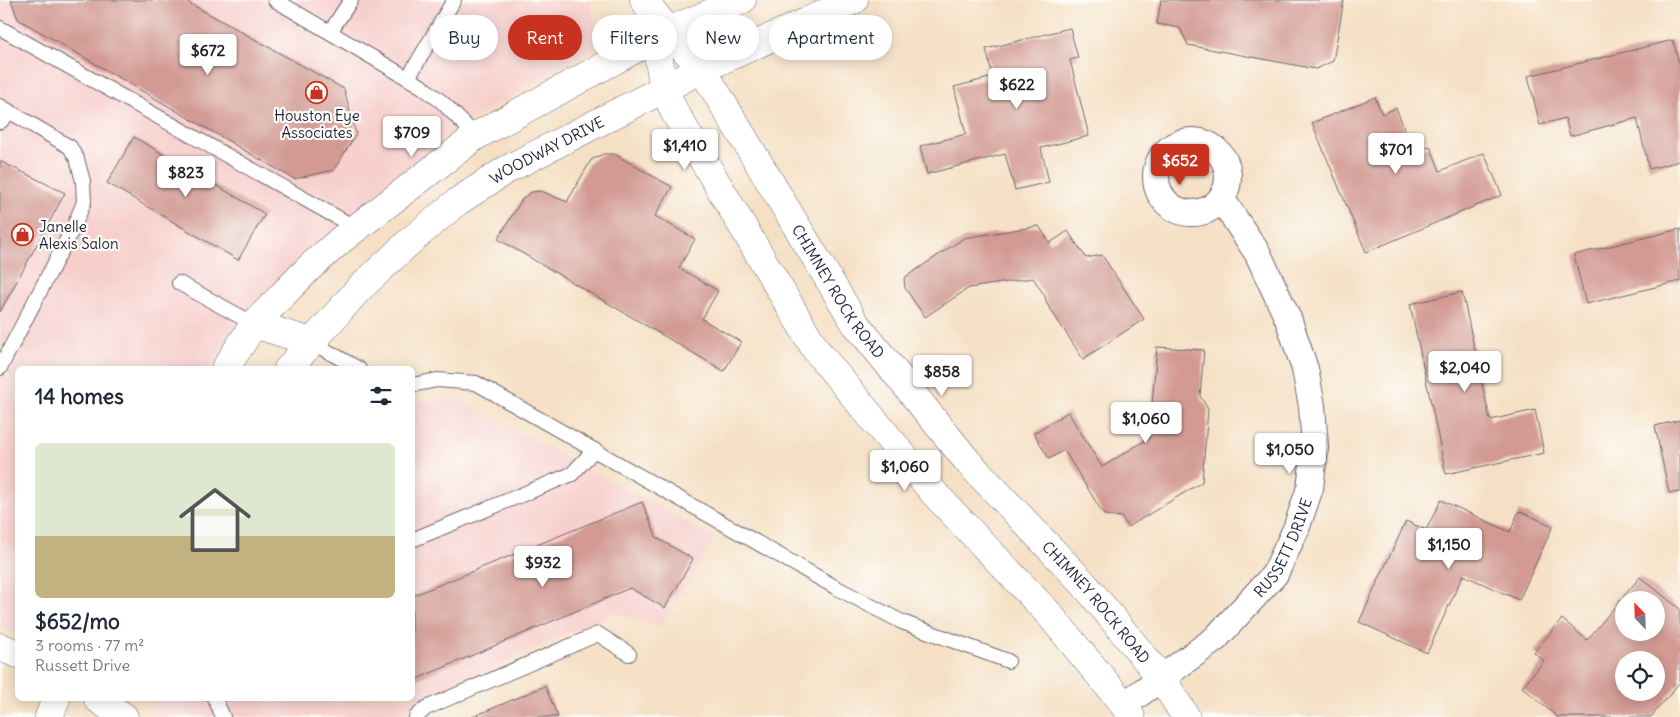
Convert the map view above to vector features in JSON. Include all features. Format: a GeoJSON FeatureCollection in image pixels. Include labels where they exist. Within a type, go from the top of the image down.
{"type":"FeatureCollection","features":[{"type":"Feature","properties":{"kind":"main road"},"geometry":{"type":"LineString","coordinates":[[677,28],[742,0]]}},
{"type":"Feature","properties":{"kind":"main road","name":"WOODWAY DRIVE"},"geometry":{"type":"LineString","coordinates":[[291,366],[358,290],[408,243],[457,202],[506,170],[702,69],[854,0]]}},
{"type":"Feature","properties":{"kind":"main road","name":"CHIMNEY ROCK ROAD"},"geometry":{"type":"LineString","coordinates":[[677,48],[702,69],[854,323],[969,463],[1084,584],[1162,679],[1186,717]]}},
{"type":"Feature","properties":{"kind":"main road"},"geometry":{"type":"LineString","coordinates":[[227,366],[254,324],[310,267],[356,228],[476,136],[615,60]]}},
{"type":"Feature","properties":{"kind":"main road","name":"CHIMNEY ROCK ROAD"},"geometry":{"type":"LineString","coordinates":[[662,60],[664,88],[674,111],[816,350],[934,493],[1048,614],[1128,711]]}},
{"type":"Feature","properties":{"kind":"main road"},"geometry":{"type":"LineString","coordinates":[[254,324],[311,342]]}},
{"type":"Feature","properties":{"kind":"main road"},"geometry":{"type":"LineString","coordinates":[[0,647],[15,653]]}},
{"type":"Feature","properties":{"kind":"main road"},"geometry":{"type":"LineString","coordinates":[[49,717],[55,701]]}},
{"type":"Feature","properties":{"kind":"street","name":"RUSSETT DRIVE"},"geometry":{"type":"LineString","coordinates":[[1128,711],[1162,679],[1215,640],[1275,574],[1296,529],[1310,488],[1315,447],[1312,406],[1304,369],[1289,321],[1258,254],[1221,198]]}},
{"type":"Feature","properties":{"kind":"lane"},"geometry":{"type":"LineString","coordinates":[[275,0],[420,86],[442,102],[476,136]]}},
{"type":"Feature","properties":{"kind":"lane"},"geometry":{"type":"LineString","coordinates":[[330,32],[351,0]]}},
{"type":"Feature","properties":{"kind":"lane"},"geometry":{"type":"LineString","coordinates":[[408,78],[454,0]]}},
{"type":"Feature","properties":{"kind":"lane"},"geometry":{"type":"LineString","coordinates":[[0,28],[356,228]]}},
{"type":"Feature","properties":{"kind":"lane"},"geometry":{"type":"LineString","coordinates":[[0,122],[5,109],[70,146],[77,159],[83,181],[84,202],[74,226],[0,368]]}},
{"type":"Feature","properties":{"kind":"lane"},"geometry":{"type":"LineString","coordinates":[[179,284],[254,324]]}},
{"type":"Feature","properties":{"kind":"lane"},"geometry":{"type":"LineString","coordinates":[[311,342],[354,366]]}},
{"type":"Feature","properties":{"kind":"lane"},"geometry":{"type":"LineString","coordinates":[[415,384],[437,380],[476,383],[835,587],[902,622],[1008,661]]}},
{"type":"Feature","properties":{"kind":"lane"},"geometry":{"type":"LineString","coordinates":[[415,539],[572,474],[594,450]]}},
{"type":"Feature","properties":{"kind":"lane"},"geometry":{"type":"LineString","coordinates":[[416,717],[426,708],[598,634],[629,654]]}},
{"type":"Feature","properties":{"kind":"lane"},"geometry":{"type":"LineString","coordinates":[[216,701],[223,717]]}},
{"type":"Feature","properties":{"kind":"shaded area"},"geometry":{"type":"Polygon","coordinates":[[[0,0],[589,0],[593,15],[592,50],[582,56],[582,15],[508,15],[508,60],[574,60],[449,133],[333,232],[230,337],[213,366],[15,366],[15,634],[0,627],[0,0]]]}},
{"type":"Feature","properties":{"kind":"shaded area"},"geometry":{"type":"Polygon","coordinates":[[[457,399],[715,537],[661,626],[612,613],[388,717],[156,717],[149,701],[415,701],[415,401],[457,399]]]}},
{"type":"Feature","properties":{"kind":"building"},"geometry":{"type":"Polygon","coordinates":[[[11,0],[184,0],[344,89],[356,134],[334,170],[294,179],[18,19],[11,0]]]}},
{"type":"Feature","properties":{"kind":"building"},"geometry":{"type":"Polygon","coordinates":[[[1161,0],[1344,0],[1333,61],[1316,69],[1188,45],[1180,28],[1157,24],[1161,0]]]}},
{"type":"Feature","properties":{"kind":"building"},"geometry":{"type":"Polygon","coordinates":[[[1070,28],[1078,58],[1070,60],[1089,136],[1041,148],[1049,182],[1015,190],[1005,154],[927,174],[920,146],[966,134],[954,87],[993,77],[986,49],[1070,28]]]}},
{"type":"Feature","properties":{"kind":"building"},"geometry":{"type":"Polygon","coordinates":[[[1673,40],[1680,68],[1680,161],[1649,169],[1637,118],[1570,136],[1565,118],[1540,125],[1528,76],[1673,40]]]}},
{"type":"Feature","properties":{"kind":"building"},"geometry":{"type":"Polygon","coordinates":[[[1375,97],[1382,114],[1396,108],[1414,152],[1430,146],[1440,171],[1484,153],[1502,195],[1366,252],[1312,123],[1375,97]]]}},
{"type":"Feature","properties":{"kind":"building"},"geometry":{"type":"Polygon","coordinates":[[[134,137],[265,214],[238,260],[107,183],[134,137]]]}},
{"type":"Feature","properties":{"kind":"building"},"geometry":{"type":"Polygon","coordinates":[[[603,154],[614,154],[672,187],[655,216],[695,239],[679,268],[718,291],[702,319],[741,342],[724,371],[498,239],[522,199],[531,192],[541,191],[567,202],[591,160],[603,154]]]}},
{"type":"Feature","properties":{"kind":"building"},"geometry":{"type":"Polygon","coordinates":[[[0,161],[65,193],[0,312],[0,161]]]}},
{"type":"Feature","properties":{"kind":"building"},"geometry":{"type":"Polygon","coordinates":[[[1039,226],[1050,243],[1068,231],[1086,258],[1102,255],[1144,319],[1083,359],[1047,304],[1045,296],[1033,278],[969,288],[925,317],[905,288],[904,278],[964,238],[1039,226]]]}},
{"type":"Feature","properties":{"kind":"building"},"geometry":{"type":"Polygon","coordinates":[[[1680,229],[1680,281],[1586,304],[1574,255],[1680,229]]]}},
{"type":"Feature","properties":{"kind":"building"},"geometry":{"type":"Polygon","coordinates":[[[1462,292],[1490,420],[1535,410],[1544,453],[1446,474],[1410,304],[1462,292]]]}},
{"type":"Feature","properties":{"kind":"building"},"geometry":{"type":"Polygon","coordinates":[[[1157,347],[1204,350],[1200,396],[1208,409],[1202,482],[1128,527],[1122,517],[1104,515],[1064,450],[1049,459],[1034,433],[1068,412],[1102,467],[1149,438],[1157,347]]]}},
{"type":"Feature","properties":{"kind":"building"},"geometry":{"type":"Polygon","coordinates":[[[1680,420],[1680,492],[1669,493],[1655,426],[1680,420]]]}},
{"type":"Feature","properties":{"kind":"building"},"geometry":{"type":"Polygon","coordinates":[[[1441,500],[1510,532],[1519,511],[1553,526],[1519,600],[1463,575],[1427,653],[1359,622],[1406,521],[1426,530],[1441,500]]]}},
{"type":"Feature","properties":{"kind":"building"},"geometry":{"type":"Polygon","coordinates":[[[642,502],[657,538],[693,559],[665,608],[630,588],[415,680],[415,595],[642,502]]]}},
{"type":"Feature","properties":{"kind":"building"},"geometry":{"type":"Polygon","coordinates":[[[1640,577],[1658,591],[1628,591],[1640,577]]]}},
{"type":"Feature","properties":{"kind":"building"},"geometry":{"type":"Polygon","coordinates":[[[1665,597],[1680,609],[1680,682],[1665,700],[1665,651],[1615,651],[1615,701],[1664,701],[1651,717],[1557,717],[1522,687],[1544,661],[1534,652],[1562,619],[1587,640],[1615,607],[1615,641],[1665,641],[1665,597]]]}},
{"type":"Feature","properties":{"kind":"building"},"geometry":{"type":"Polygon","coordinates":[[[545,686],[558,717],[472,717],[545,686]]]}},
{"type":"Feature","properties":{"kind":"place","name":"Houston Eye Associates"},"geometry":{"type":"Point","coordinates":[317,92]}},
{"type":"Feature","properties":{"kind":"place","name":"Janelle Alexis Salon"},"geometry":{"type":"Point","coordinates":[23,235]}}]}
